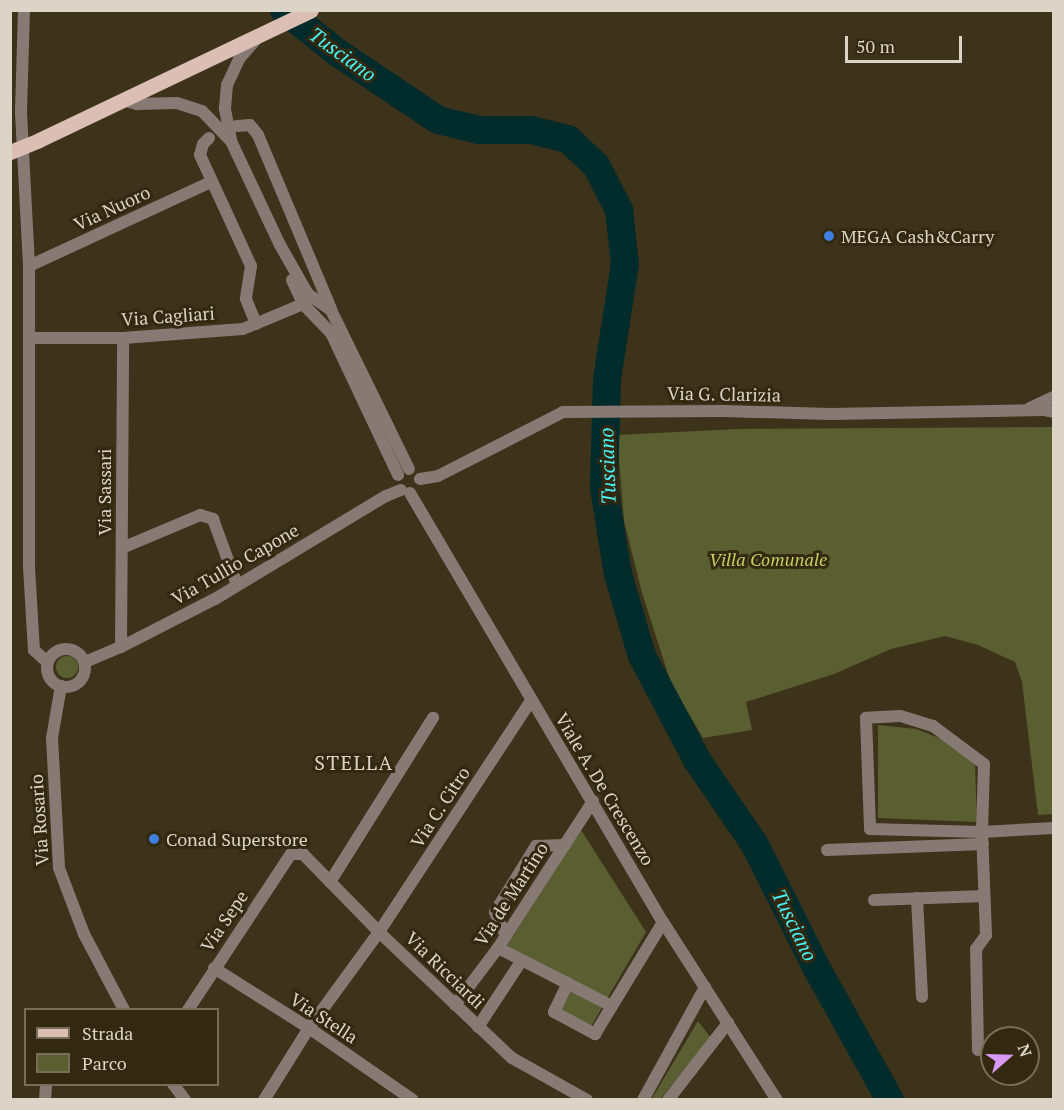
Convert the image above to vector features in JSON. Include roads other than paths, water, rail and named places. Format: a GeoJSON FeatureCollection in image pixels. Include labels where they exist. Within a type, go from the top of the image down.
{"type":"FeatureCollection","features":[{"type":"Feature","properties":{"kind":"main road"},"geometry":{"type":"LineString","coordinates":[[10,152],[311,10]]}},
{"type":"Feature","properties":{"kind":"street"},"geometry":{"type":"LineString","coordinates":[[24,10],[21,113],[29,266],[29,556],[34,650],[48,663],[50,677],[61,686],[67,687],[79,683],[86,670],[85,662],[76,651],[64,649],[58,651],[48,663]]}},
{"type":"Feature","properties":{"kind":"street"},"geometry":{"type":"LineString","coordinates":[[261,33],[239,59],[227,85],[225,108],[231,141],[280,245],[303,304],[331,333],[404,472]]}},
{"type":"Feature","properties":{"kind":"street"},"geometry":{"type":"LineString","coordinates":[[123,100],[137,104],[177,103],[202,111],[231,141]]}},
{"type":"Feature","properties":{"kind":"street"},"geometry":{"type":"LineString","coordinates":[[237,126],[250,124],[258,135],[331,310],[404,472]]}},
{"type":"Feature","properties":{"kind":"street"},"geometry":{"type":"LineString","coordinates":[[209,138],[202,144],[200,155],[251,266],[246,299],[256,324]]}},
{"type":"Feature","properties":{"kind":"street","name":"Via Nuoro"},"geometry":{"type":"LineString","coordinates":[[29,266],[211,182]]}},
{"type":"Feature","properties":{"kind":"street"},"geometry":{"type":"LineString","coordinates":[[280,245],[308,294],[331,310]]}},
{"type":"Feature","properties":{"kind":"street","name":"Via Cagliari"},"geometry":{"type":"LineString","coordinates":[[30,338],[123,338],[243,329],[303,304]]}},
{"type":"Feature","properties":{"kind":"street","name":"Via Sassari"},"geometry":{"type":"LineString","coordinates":[[122,648],[123,338]]}},
{"type":"Feature","properties":{"kind":"street"},"geometry":{"type":"LineString","coordinates":[[1025,410],[1053,397]]}},
{"type":"Feature","properties":{"kind":"street","name":"Via G. Clarizia"},"geometry":{"type":"LineString","coordinates":[[420,479],[438,476],[563,412],[831,414],[1050,409]]}},
{"type":"Feature","properties":{"kind":"street"},"geometry":{"type":"LineString","coordinates":[[416,471],[420,479],[419,487],[406,491],[397,483],[404,472],[416,471]]}},
{"type":"Feature","properties":{"kind":"street","name":"Via Tullio Capone"},"geometry":{"type":"LineString","coordinates":[[85,662],[122,648],[237,585],[386,496],[406,491]]}},
{"type":"Feature","properties":{"kind":"street","name":"Viale A. De Crescenzo"},"geometry":{"type":"LineString","coordinates":[[406,491],[593,801],[663,922],[777,1100]]}},
{"type":"Feature","properties":{"kind":"street"},"geometry":{"type":"LineString","coordinates":[[122,548],[187,518],[200,515],[213,519],[237,585]]}},
{"type":"Feature","properties":{"kind":"street","name":"Via Rosario"},"geometry":{"type":"LineString","coordinates":[[61,686],[52,738],[58,868],[84,934],[123,1008]]}},
{"type":"Feature","properties":{"kind":"street","name":"Via C. Citro"},"geometry":{"type":"LineString","coordinates":[[264,1100],[309,1028],[379,932],[531,701]]}},
{"type":"Feature","properties":{"kind":"street"},"geometry":{"type":"LineString","coordinates":[[978,1050],[976,949],[986,935],[983,838],[984,764],[933,726],[900,716],[866,718],[870,829],[983,838]]}},
{"type":"Feature","properties":{"kind":"street"},"geometry":{"type":"LineString","coordinates":[[330,882],[433,718]]}},
{"type":"Feature","properties":{"kind":"street","name":"Via de Martino"},"geometry":{"type":"LineString","coordinates":[[455,1005],[498,948],[593,801]]}},
{"type":"Feature","properties":{"kind":"street"},"geometry":{"type":"LineString","coordinates":[[827,850],[983,838],[1053,828]]}},
{"type":"Feature","properties":{"kind":"street"},"geometry":{"type":"LineString","coordinates":[[506,936],[495,912],[536,846],[565,845]]}},
{"type":"Feature","properties":{"kind":"street","name":"Via Ricciardi"},"geometry":{"type":"LineString","coordinates":[[291,854],[303,854],[379,932],[512,1058],[587,1100]]}},
{"type":"Feature","properties":{"kind":"street","name":"Via Sepe"},"geometry":{"type":"LineString","coordinates":[[190,1008],[214,968],[291,854]]}},
{"type":"Feature","properties":{"kind":"street"},"geometry":{"type":"LineString","coordinates":[[874,900],[984,896]]}},
{"type":"Feature","properties":{"kind":"street"},"geometry":{"type":"LineString","coordinates":[[917,898],[922,997]]}},
{"type":"Feature","properties":{"kind":"street"},"geometry":{"type":"LineString","coordinates":[[568,983],[554,1012],[595,1034],[663,922]]}},
{"type":"Feature","properties":{"kind":"street"},"geometry":{"type":"LineString","coordinates":[[498,948],[612,1006]]}},
{"type":"Feature","properties":{"kind":"street"},"geometry":{"type":"LineString","coordinates":[[478,1027],[522,960]]}},
{"type":"Feature","properties":{"kind":"street","name":"Via Stella"},"geometry":{"type":"LineString","coordinates":[[214,968],[309,1028],[413,1100]]}},
{"type":"Feature","properties":{"kind":"street"},"geometry":{"type":"LineString","coordinates":[[643,1100],[705,987]]}},
{"type":"Feature","properties":{"kind":"street"},"geometry":{"type":"LineString","coordinates":[[668,1100],[728,1023]]}},
{"type":"Feature","properties":{"kind":"street"},"geometry":{"type":"LineString","coordinates":[[174,1086],[185,1100]]}},
{"type":"Feature","properties":{"kind":"waterway","name":"Tusciano"},"geometry":{"type":"LineString","coordinates":[[284,10],[338,53],[438,120],[479,130],[531,130],[568,139],[596,165],[619,210],[625,264],[607,379],[604,488],[618,574],[642,656],[697,760],[755,845],[816,967],[890,1100]]}},
{"type":"Feature","properties":{"kind":"place","name":"MEGA Cash&Carry"},"geometry":{"type":"Point","coordinates":[829,236]}},
{"type":"Feature","properties":{"kind":"place","name":"Conad Superstore"},"geometry":{"type":"Point","coordinates":[154,839]}},
{"type":"Feature","properties":{"kind":"district","name":"STELLA"},"geometry":{"type":"Point","coordinates":[354,762]}},
{"type":"Feature","properties":{"kind":"park label","name":"Villa Comunale"},"geometry":{"type":"Point","coordinates":[768,559]}}]}
